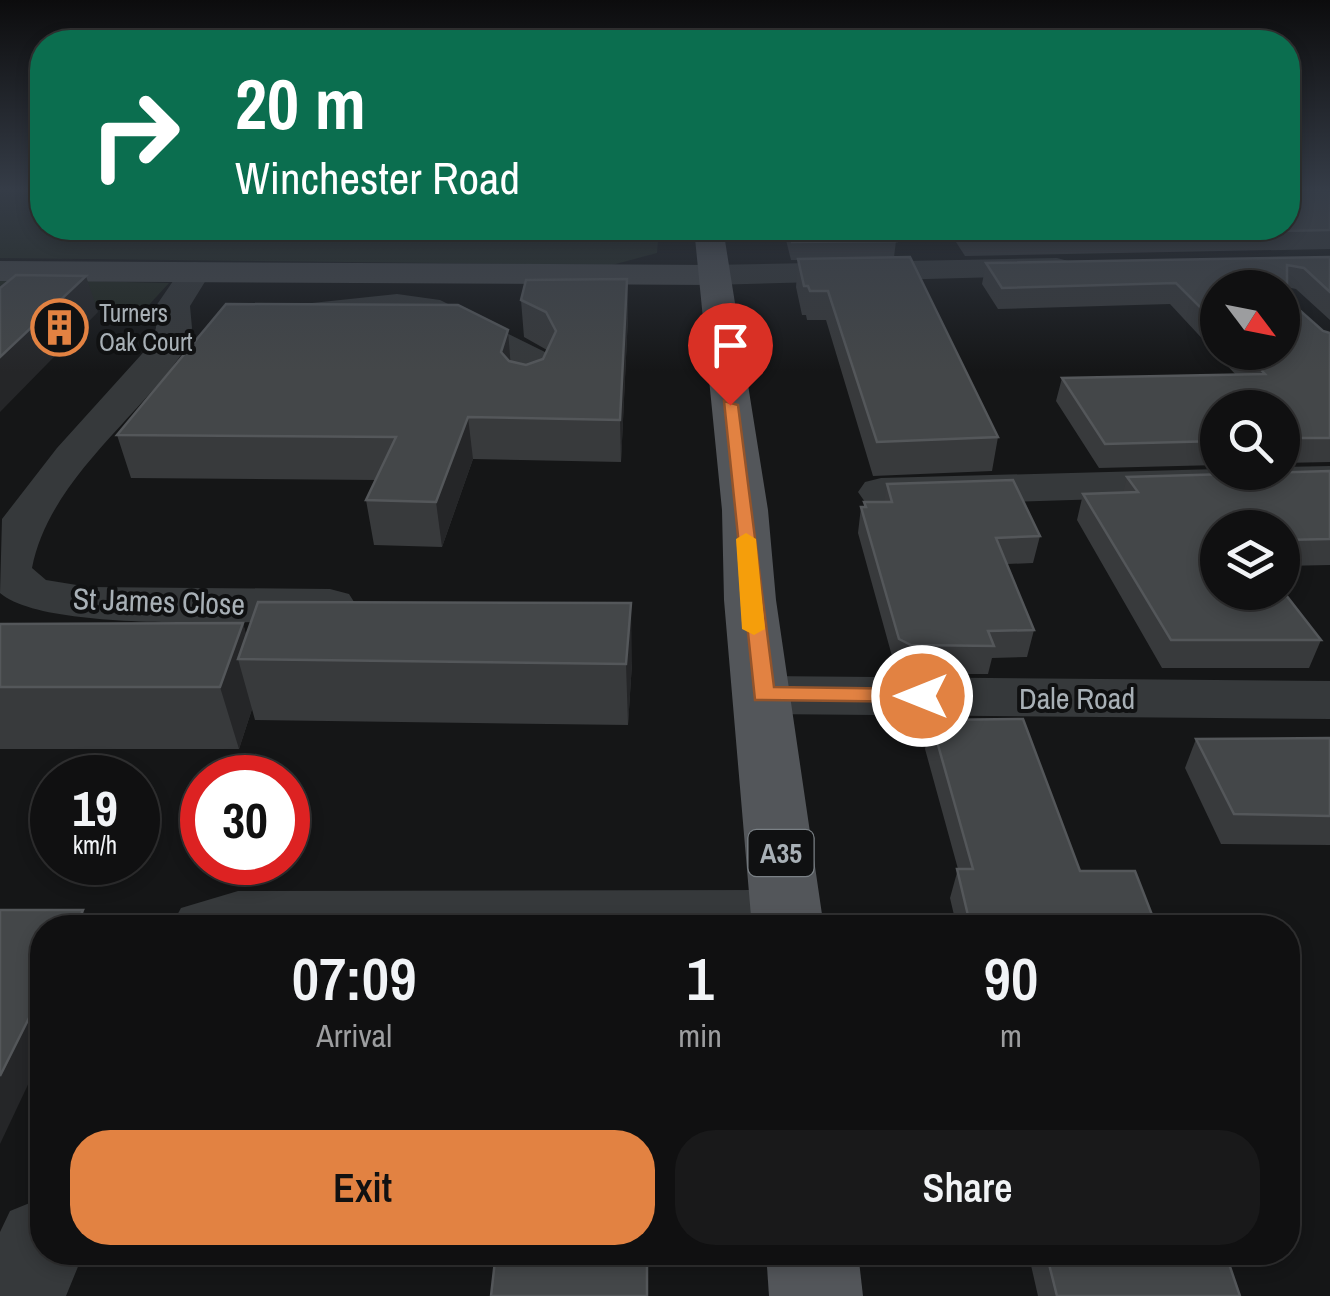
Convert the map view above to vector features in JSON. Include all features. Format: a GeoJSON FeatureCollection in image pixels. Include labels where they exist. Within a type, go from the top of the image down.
{"type":"FeatureCollection","features":[{"type":"Feature","properties":{"kind":"main road","name":"A35"},"geometry":{"type":"LineString","coordinates":[[710,249],[744,510],[750,600],[787,915]]}},
{"type":"Feature","properties":{"kind":"main road"},"geometry":{"type":"LineString","coordinates":[[813,1265],[816,1296]]}},
{"type":"Feature","properties":{"kind":"street"},"geometry":{"type":"LineString","coordinates":[[0,271],[632,275],[709,249]]}},
{"type":"Feature","properties":{"kind":"street"},"geometry":{"type":"LineString","coordinates":[[720,249],[1091,268]]}},
{"type":"Feature","properties":{"kind":"street","name":"St James Close"},"geometry":{"type":"LineString","coordinates":[[195,272],[173,306],[192,327],[168,348],[55,481],[13,539],[6,556],[6,572],[30,592],[89,603],[382,606]]}},
{"type":"Feature","properties":{"kind":"street"},"geometry":{"type":"LineString","coordinates":[[632,275],[688,298],[718,317]]}},
{"type":"Feature","properties":{"kind":"street"},"geometry":{"type":"LineString","coordinates":[[281,317],[397,304],[428,306],[532,360],[536,368],[528,390]]}},
{"type":"Feature","properties":{"kind":"street"},"geometry":{"type":"LineString","coordinates":[[881,492],[1330,479]]}},
{"type":"Feature","properties":{"kind":"street","name":"Dale Road"},"geometry":{"type":"LineString","coordinates":[[763,695],[1330,700]]}},
{"type":"Feature","properties":{"kind":"street"},"geometry":{"type":"LineString","coordinates":[[20,1296],[33,1265]]}},
{"type":"Feature","properties":{"kind":"shaded area"},"geometry":{"type":"Polygon","coordinates":[[[0,249],[657,249],[657,253],[612,265],[0,258],[0,249]]]}},
{"type":"Feature","properties":{"kind":"shaded area"},"geometry":{"type":"Polygon","coordinates":[[[0,279],[169,283],[147,307],[0,305],[0,279]]]}},
{"type":"Feature","properties":{"kind":"building"},"geometry":{"type":"Polygon","coordinates":[[[910,257],[998,437],[877,442],[828,291],[810,291],[804,286],[798,259],[910,257]]]}},
{"type":"Feature","properties":{"kind":"building"},"geometry":{"type":"Polygon","coordinates":[[[1330,257],[1330,292],[1304,268],[1287,265],[1287,270],[1200,270],[1200,307],[1176,283],[1002,288],[986,263],[1330,257]]]}},
{"type":"Feature","properties":{"kind":"building"},"geometry":{"type":"Polygon","coordinates":[[[16,275],[86,276],[0,357],[0,288],[16,275]]]}},
{"type":"Feature","properties":{"kind":"building"},"geometry":{"type":"Polygon","coordinates":[[[627,279],[620,420],[468,417],[436,502],[366,500],[396,437],[117,435],[226,304],[458,305],[508,330],[501,352],[509,361],[526,365],[543,359],[556,331],[546,312],[521,300],[526,280],[627,279]]]}},
{"type":"Feature","properties":{"kind":"building"},"geometry":{"type":"Polygon","coordinates":[[[1300,311],[1330,333],[1330,438],[1300,438],[1300,390],[1200,390],[1200,441],[1105,444],[1062,378],[1265,374],[1261,370],[1300,370],[1300,311]]]}},
{"type":"Feature","properties":{"kind":"building"},"geometry":{"type":"Polygon","coordinates":[[[1330,471],[1330,539],[1300,540],[1300,510],[1200,510],[1200,610],[1298,610],[1321,640],[1171,640],[1083,494],[1138,492],[1127,477],[1200,475],[1200,490],[1300,490],[1300,472],[1330,471]]]}},
{"type":"Feature","properties":{"kind":"building"},"geometry":{"type":"Polygon","coordinates":[[[1013,480],[1040,536],[996,538],[1034,630],[988,631],[994,646],[911,645],[899,639],[861,507],[866,507],[864,502],[892,502],[887,484],[1013,480]]]}},
{"type":"Feature","properties":{"kind":"building"},"geometry":{"type":"Polygon","coordinates":[[[258,602],[631,603],[626,664],[238,659],[258,602]]]}},
{"type":"Feature","properties":{"kind":"building"},"geometry":{"type":"Polygon","coordinates":[[[243,623],[220,687],[0,687],[0,624],[243,623]]]}},
{"type":"Feature","properties":{"kind":"building"},"geometry":{"type":"Polygon","coordinates":[[[1023,719],[1080,871],[1135,871],[1152,915],[968,915],[957,869],[973,869],[931,720],[1023,719]]]}},
{"type":"Feature","properties":{"kind":"building"},"geometry":{"type":"Polygon","coordinates":[[[1330,738],[1330,816],[1234,814],[1196,739],[1330,738]]]}},
{"type":"Feature","properties":{"kind":"building"},"geometry":{"type":"Polygon","coordinates":[[[0,910],[83,910],[81,915],[30,915],[30,1016],[0,1076],[0,910]]]}},
{"type":"Feature","properties":{"kind":"building"},"geometry":{"type":"Polygon","coordinates":[[[495,1265],[647,1265],[647,1296],[491,1296],[495,1265]]]}},
{"type":"Feature","properties":{"kind":"building"},"geometry":{"type":"Polygon","coordinates":[[[1049,1265],[1229,1265],[1240,1296],[1057,1296],[1049,1265]]]}},
{"type":"Feature","properties":{"kind":"slow traffic"},"geometry":{"type":"LineString","coordinates":[[746,539],[754,629]]}},
{"type":"Feature","properties":{"kind":"place","name":"Turners Oak Court"},"geometry":{"type":"Point","coordinates":[60,327]}},
{"type":"Feature","properties":{"kind":"route"},"geometry":{"type":"LineString","coordinates":[[730,405],[763,695],[922,696]]}}]}
